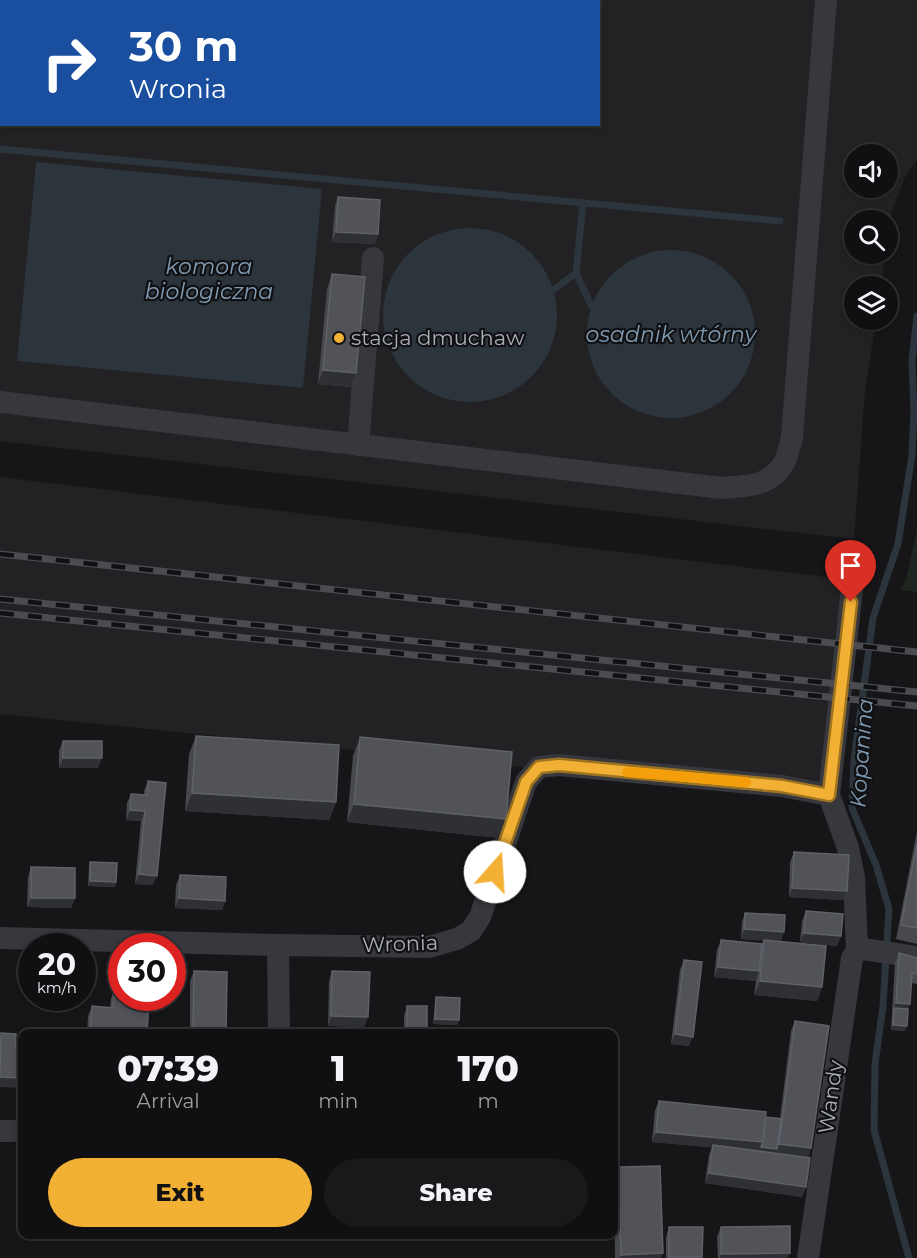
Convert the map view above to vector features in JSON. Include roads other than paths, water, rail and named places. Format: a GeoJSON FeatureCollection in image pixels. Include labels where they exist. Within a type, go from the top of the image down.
{"type":"FeatureCollection","features":[{"type":"Feature","properties":{"kind":"street"},"geometry":{"type":"LineString","coordinates":[[0,402],[722,488],[753,485],[771,479],[784,461],[792,437],[826,0]]}},
{"type":"Feature","properties":{"kind":"street"},"geometry":{"type":"LineString","coordinates":[[358,445],[373,258]]}},
{"type":"Feature","properties":{"kind":"street"},"geometry":{"type":"LineString","coordinates":[[829,795],[853,580]]}},
{"type":"Feature","properties":{"kind":"street","name":"Wronia"},"geometry":{"type":"LineString","coordinates":[[0,938],[278,945],[429,946],[457,939],[471,931],[480,917],[526,782],[539,767],[559,765],[782,786],[829,795]]}},
{"type":"Feature","properties":{"kind":"street","name":"Wandy"},"geometry":{"type":"LineString","coordinates":[[808,1258],[850,966],[852,958],[864,950],[848,848],[829,795]]}},
{"type":"Feature","properties":{"kind":"street"},"geometry":{"type":"LineString","coordinates":[[278,945],[279,1029]]}},
{"type":"Feature","properties":{"kind":"street"},"geometry":{"type":"LineString","coordinates":[[864,950],[912,956]]}},
{"type":"Feature","properties":{"kind":"street"},"geometry":{"type":"LineString","coordinates":[[0,1131],[18,1131]]}},
{"type":"Feature","properties":{"kind":"water","name":"komora biologiczna"},"geometry":{"type":"Polygon","coordinates":[[[36,162],[322,189],[303,388],[17,361],[36,162]]]}},
{"type":"Feature","properties":{"kind":"water","name":"osadnik wtórny"},"geometry":{"type":"Polygon","coordinates":[[[470,228],[503,235],[518,243],[531,254],[542,267],[550,282],[557,315],[550,348],[542,363],[531,376],[518,387],[503,395],[470,402],[437,395],[422,387],[409,376],[398,363],[390,348],[383,315],[390,282],[398,267],[409,254],[422,243],[437,235],[470,228]]]}},
{"type":"Feature","properties":{"kind":"water","name":"osadnik wtórny"},"geometry":{"type":"Polygon","coordinates":[[[671,250],[703,256],[718,264],[730,275],[741,287],[749,302],[755,334],[749,366],[741,381],[730,393],[718,404],[703,412],[671,418],[639,412],[624,404],[612,393],[601,381],[593,366],[587,334],[593,302],[601,287],[612,275],[624,264],[639,256],[671,250]]]}},
{"type":"Feature","properties":{"kind":"waterway"},"geometry":{"type":"LineString","coordinates":[[0,149],[780,221]]}},
{"type":"Feature","properties":{"kind":"waterway"},"geometry":{"type":"LineString","coordinates":[[553,290],[576,273],[583,203]]}},
{"type":"Feature","properties":{"kind":"waterway"},"geometry":{"type":"LineString","coordinates":[[576,273],[591,305]]}},
{"type":"Feature","properties":{"kind":"waterway","name":"Kopanina"},"geometry":{"type":"LineString","coordinates":[[909,1258],[874,1130],[875,1064],[883,1006],[889,909],[876,865],[852,808],[854,760],[873,618],[898,544],[912,455],[914,411],[912,361],[917,316]]}},
{"type":"Feature","properties":{"kind":"railway"},"geometry":{"type":"LineString","coordinates":[[0,554],[917,652]]}},
{"type":"Feature","properties":{"kind":"railway"},"geometry":{"type":"LineString","coordinates":[[0,599],[917,692]]}},
{"type":"Feature","properties":{"kind":"railway"},"geometry":{"type":"LineString","coordinates":[[0,613],[917,706]]}},
{"type":"Feature","properties":{"kind":"place","name":"stacja dmuchaw"},"geometry":{"type":"Point","coordinates":[339,338]}}]}
